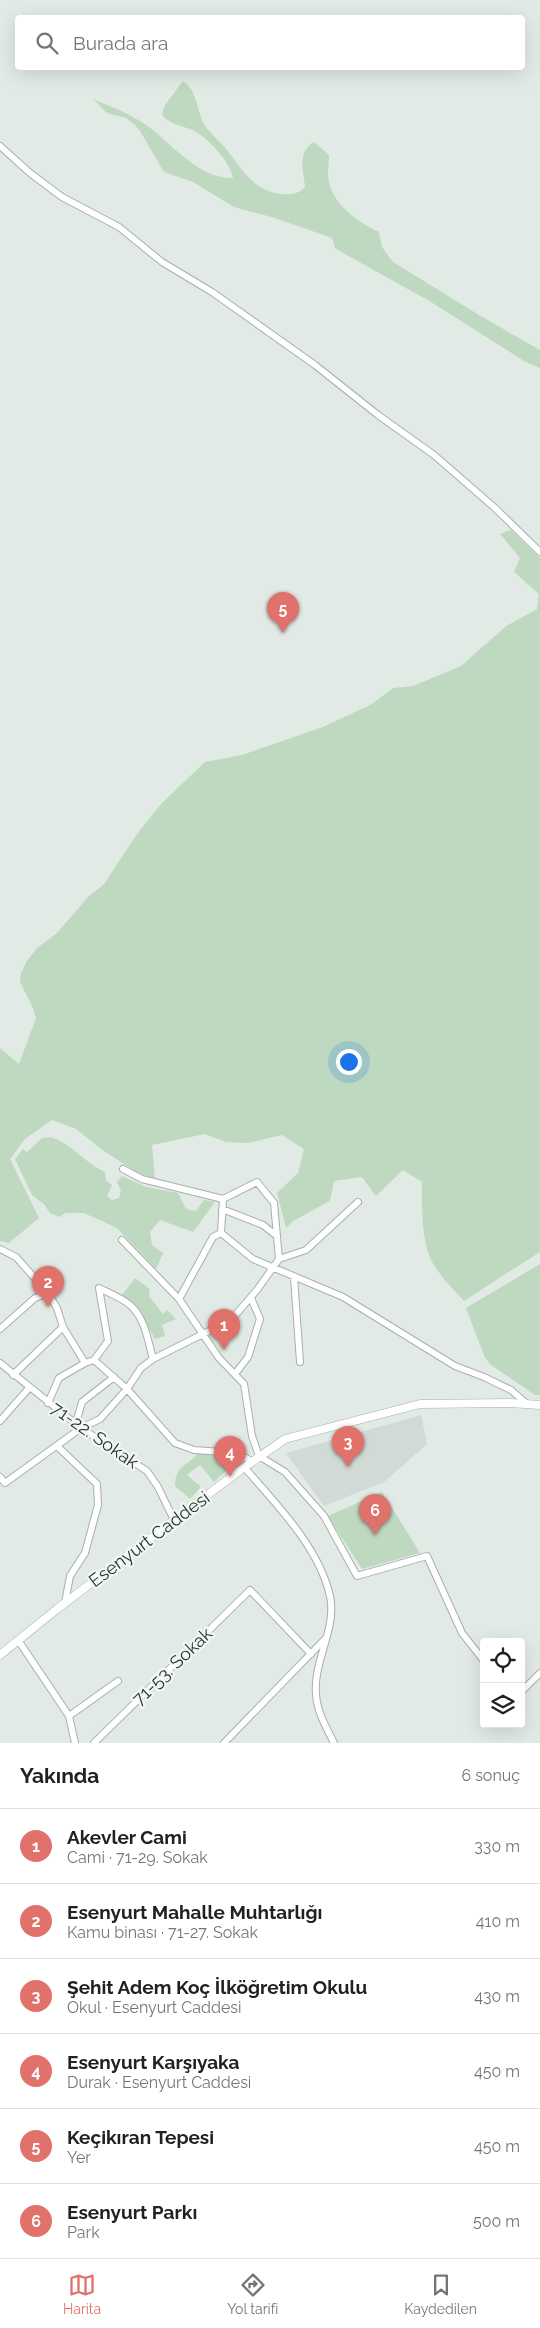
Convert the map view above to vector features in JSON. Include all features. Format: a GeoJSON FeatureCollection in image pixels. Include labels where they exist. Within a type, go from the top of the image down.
{"type":"FeatureCollection","features":[{"type":"Feature","properties":{"kind":"street"},"geometry":{"type":"LineString","coordinates":[[0,146],[30,173],[62,197],[118,226],[162,262],[212,292],[315,365],[378,415],[434,455],[495,508],[540,552]]}},
{"type":"Feature","properties":{"kind":"street"},"geometry":{"type":"LineString","coordinates":[[0,1477],[5,1483],[57,1446],[78,1426],[100,1419],[127,1389],[141,1368],[153,1359],[231,1320],[274,1269],[279,1259],[274,1203],[257,1182],[223,1199],[142,1179],[123,1169]]}},
{"type":"Feature","properties":{"kind":"street"},"geometry":{"type":"LineString","coordinates":[[222,1233],[223,1199]]}},
{"type":"Feature","properties":{"kind":"street"},"geometry":{"type":"LineString","coordinates":[[279,1259],[306,1250],[358,1202]]}},
{"type":"Feature","properties":{"kind":"street"},"geometry":{"type":"LineString","coordinates":[[222,1209],[263,1225],[278,1236]]}},
{"type":"Feature","properties":{"kind":"street"},"geometry":{"type":"LineString","coordinates":[[222,1233],[253,1259],[343,1298],[455,1366],[511,1390],[527,1404]]}},
{"type":"Feature","properties":{"kind":"street"},"geometry":{"type":"LineString","coordinates":[[179,1299],[213,1237],[222,1233]]}},
{"type":"Feature","properties":{"kind":"street"},"geometry":{"type":"LineString","coordinates":[[122,1240],[179,1299],[219,1358],[244,1384],[252,1436],[259,1456],[285,1472],[324,1516],[356,1576],[427,1556],[462,1632],[480,1656]]}},
{"type":"Feature","properties":{"kind":"street"},"geometry":{"type":"LineString","coordinates":[[0,1249],[16,1257],[48,1293],[57,1308],[63,1327],[85,1363]]}},
{"type":"Feature","properties":{"kind":"street"},"geometry":{"type":"LineString","coordinates":[[294,1277],[300,1362]]}},
{"type":"Feature","properties":{"kind":"street"},"geometry":{"type":"LineString","coordinates":[[48,1403],[59,1378],[94,1360],[108,1341],[99,1288],[130,1304],[139,1315],[153,1359]]}},
{"type":"Feature","properties":{"kind":"street"},"geometry":{"type":"LineString","coordinates":[[0,1328],[35,1298],[48,1293]]}},
{"type":"Feature","properties":{"kind":"street"},"geometry":{"type":"LineString","coordinates":[[235,1374],[248,1357],[260,1319],[251,1298]]}},
{"type":"Feature","properties":{"kind":"street"},"geometry":{"type":"LineString","coordinates":[[13,1375],[63,1327]]}},
{"type":"Feature","properties":{"kind":"street"},"geometry":{"type":"LineString","coordinates":[[94,1360],[127,1389],[175,1443],[194,1450],[236,1453],[252,1461]]}},
{"type":"Feature","properties":{"kind":"street","name":"71-22. Sokak"},"geometry":{"type":"LineString","coordinates":[[0,1363],[78,1426],[147,1471],[158,1487],[174,1520]]}},
{"type":"Feature","properties":{"kind":"street"},"geometry":{"type":"LineString","coordinates":[[78,1426],[82,1402],[114,1377]]}},
{"type":"Feature","properties":{"kind":"street"},"geometry":{"type":"LineString","coordinates":[[0,1421],[29,1388]]}},
{"type":"Feature","properties":{"kind":"street","name":"Esenyurt Caddesi"},"geometry":{"type":"LineString","coordinates":[[0,1655],[174,1520],[252,1461],[285,1439],[420,1404],[510,1402],[540,1405]]}},
{"type":"Feature","properties":{"kind":"street"},"geometry":{"type":"LineString","coordinates":[[57,1446],[97,1484],[98,1505],[84,1553],[70,1576],[65,1603]]}},
{"type":"Feature","properties":{"kind":"street"},"geometry":{"type":"LineString","coordinates":[[244,1467],[295,1526],[318,1566],[330,1597],[326,1638],[315,1692],[319,1714],[334,1743]]}},
{"type":"Feature","properties":{"kind":"street","name":"71-53. Sokak"},"geometry":{"type":"LineString","coordinates":[[94,1743],[250,1590],[311,1654]]}},
{"type":"Feature","properties":{"kind":"street"},"geometry":{"type":"LineString","coordinates":[[224,1743],[326,1638]]}},
{"type":"Feature","properties":{"kind":"street"},"geometry":{"type":"LineString","coordinates":[[18,1640],[69,1716],[75,1743]]}},
{"type":"Feature","properties":{"kind":"street"},"geometry":{"type":"LineString","coordinates":[[525,1688],[540,1673]]}},
{"type":"Feature","properties":{"kind":"street","name":"71-53. Sokak"},"geometry":{"type":"LineString","coordinates":[[69,1716],[118,1682]]}},
{"type":"Feature","properties":{"kind":"shaded area"},"geometry":{"type":"Polygon","coordinates":[[[421,1415],[427,1444],[384,1482],[324,1506],[286,1453],[421,1415]]]}},
{"type":"Feature","properties":{"kind":"green space"},"geometry":{"type":"Polygon","coordinates":[[[183,81],[194,95],[201,118],[206,127],[256,184],[271,192],[288,194],[300,191],[305,187],[302,168],[303,156],[305,151],[314,142],[329,155],[328,175],[330,185],[339,202],[353,217],[379,232],[382,247],[393,262],[540,350],[540,368],[524,361],[431,302],[335,248],[332,238],[275,218],[234,207],[193,182],[164,172],[134,124],[126,118],[107,113],[93,99],[143,123],[198,167],[221,177],[233,178],[224,159],[207,140],[191,130],[169,121],[162,115],[165,105],[183,81]]]}},
{"type":"Feature","properties":{"kind":"green space"},"geometry":{"type":"Polygon","coordinates":[[[511,530],[540,558],[540,1252],[464,1301],[431,1261],[423,1228],[422,1182],[403,1170],[376,1196],[362,1177],[334,1181],[330,1201],[293,1221],[286,1228],[277,1193],[298,1173],[304,1149],[282,1135],[249,1143],[226,1142],[205,1134],[152,1145],[155,1179],[136,1172],[101,1149],[76,1129],[52,1120],[25,1139],[10,1159],[39,1218],[9,1243],[0,1241],[0,1048],[19,1064],[36,1018],[20,982],[21,973],[27,961],[37,948],[57,933],[88,897],[104,884],[137,834],[161,804],[205,762],[242,755],[323,727],[372,704],[393,688],[413,686],[461,666],[506,626],[537,609],[539,594],[514,572],[520,558],[500,534],[511,530]]]}},
{"type":"Feature","properties":{"kind":"green space"},"geometry":{"type":"Polygon","coordinates":[[[51,1137],[59,1140],[105,1172],[106,1181],[112,1185],[107,1196],[112,1200],[119,1198],[121,1191],[117,1182],[122,1176],[146,1187],[178,1193],[186,1209],[196,1211],[204,1200],[215,1202],[193,1232],[160,1220],[150,1232],[152,1245],[163,1253],[156,1269],[117,1228],[84,1213],[66,1213],[59,1217],[50,1213],[44,1204],[32,1195],[15,1159],[23,1149],[27,1152],[42,1138],[51,1137]]]}},
{"type":"Feature","properties":{"kind":"green space"},"geometry":{"type":"Polygon","coordinates":[[[540,1264],[540,1395],[535,1395],[491,1365],[485,1358],[466,1308],[540,1264]]]}},
{"type":"Feature","properties":{"kind":"green space"},"geometry":{"type":"Polygon","coordinates":[[[135,1278],[150,1289],[149,1296],[163,1314],[167,1310],[176,1319],[162,1325],[165,1336],[155,1339],[143,1318],[122,1295],[135,1278]]]}},
{"type":"Feature","properties":{"kind":"green space"},"geometry":{"type":"Polygon","coordinates":[[[198,1453],[221,1457],[233,1464],[214,1482],[200,1465],[187,1475],[201,1487],[190,1499],[175,1486],[176,1479],[179,1470],[198,1453]]]}},
{"type":"Feature","properties":{"kind":"green space"},"geometry":{"type":"Polygon","coordinates":[[[382,1492],[420,1553],[362,1569],[328,1516],[382,1492]]]}},
{"type":"Feature","properties":{"kind":"place","name":"Keçikıran Tepesi"},"geometry":{"type":"Point","coordinates":[283,633]}},
{"type":"Feature","properties":{"kind":"place","name":"Esenyurt Mahalle Muhtarlığı"},"geometry":{"type":"Point","coordinates":[48,1307]}},
{"type":"Feature","properties":{"kind":"place","name":"Akevler Cami"},"geometry":{"type":"Point","coordinates":[224,1350]}},
{"type":"Feature","properties":{"kind":"place","name":"Şehit Adem Koç İlköğretim Okulu"},"geometry":{"type":"Point","coordinates":[348,1467]}},
{"type":"Feature","properties":{"kind":"place","name":"Esenyurt Karşıyaka"},"geometry":{"type":"Point","coordinates":[230,1477]}},
{"type":"Feature","properties":{"kind":"place","name":"Esenyurt Parkı"},"geometry":{"type":"Point","coordinates":[375,1535]}}]}
